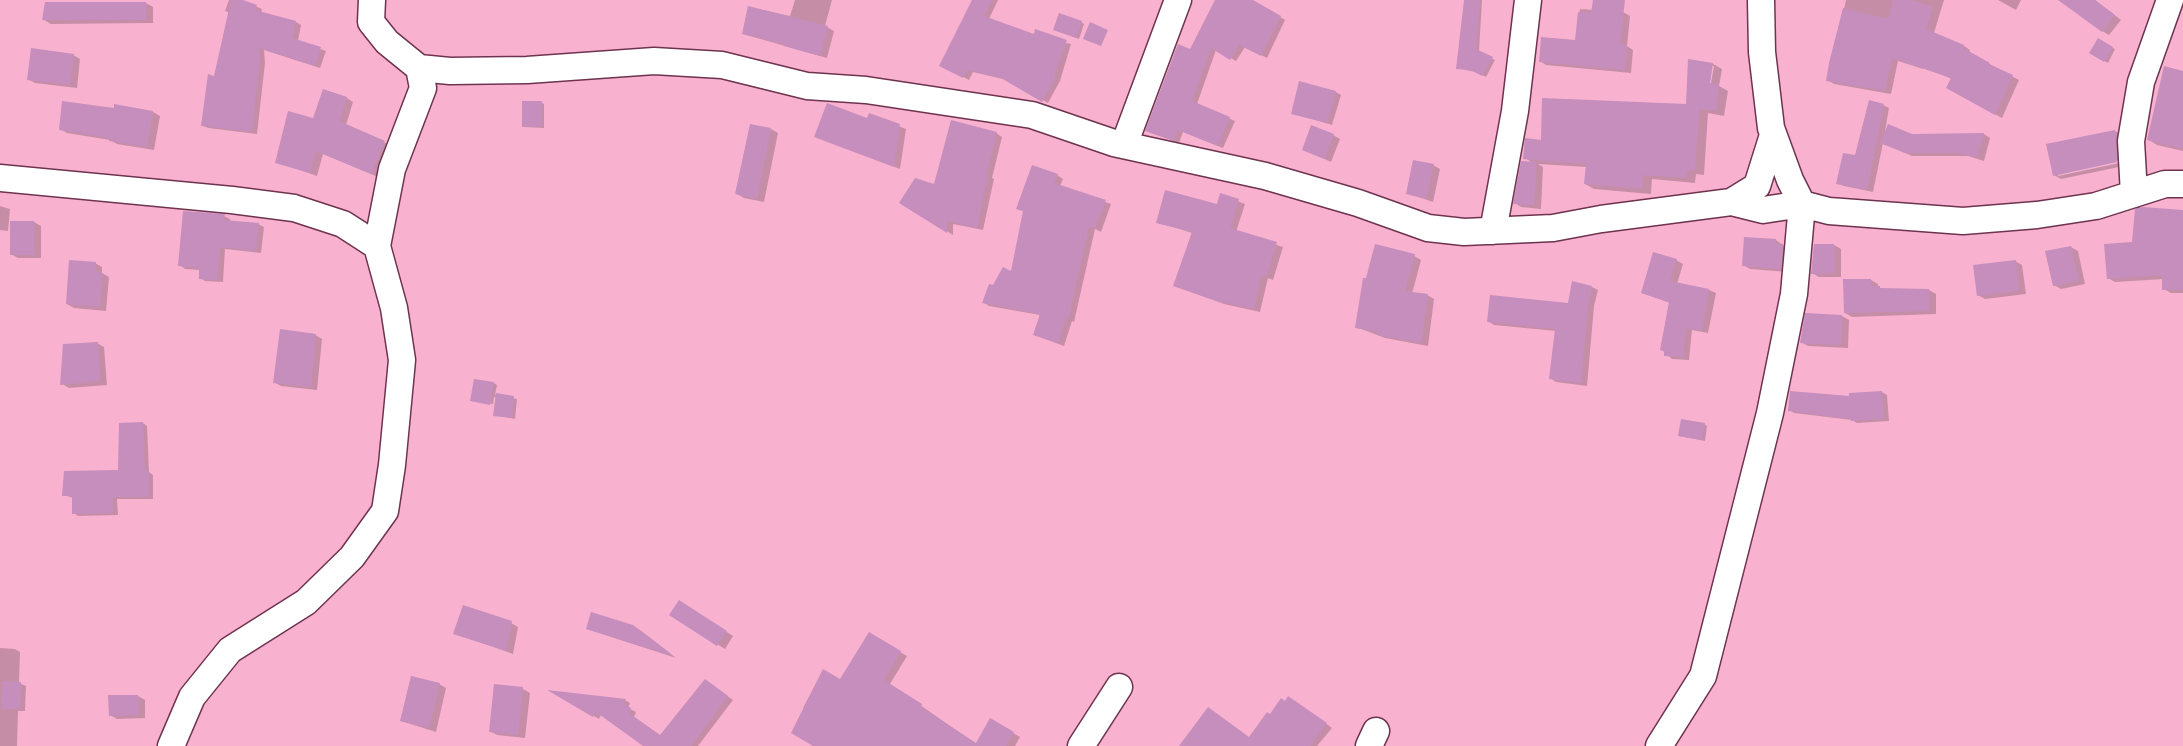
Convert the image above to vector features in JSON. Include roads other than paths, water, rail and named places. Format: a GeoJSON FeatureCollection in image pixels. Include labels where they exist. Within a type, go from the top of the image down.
{"type":"FeatureCollection","features":[{"type":"Feature","properties":{"kind":"street"},"geometry":{"type":"LineString","coordinates":[[372,0],[371,22],[387,42],[419,68],[450,72],[527,70],[654,62],[722,65],[806,86],[866,90],[1032,115],[1124,145],[1265,176],[1358,203],[1428,228],[1464,232],[1553,228],[1601,219],[1731,202],[1763,210],[1802,204],[1829,211],[1963,221],[2036,215],[2096,206],[2165,184],[2183,184]]}},
{"type":"Feature","properties":{"kind":"street"},"geometry":{"type":"LineString","coordinates":[[1124,145],[1178,0]]}},
{"type":"Feature","properties":{"kind":"street"},"geometry":{"type":"LineString","coordinates":[[1492,231],[1515,111],[1528,0]]}},
{"type":"Feature","properties":{"kind":"street"},"geometry":{"type":"LineString","coordinates":[[1659,746],[1703,676],[1770,413],[1794,294],[1802,204],[1790,180],[1773,135],[1762,52],[1761,0]]}},
{"type":"Feature","properties":{"kind":"street"},"geometry":{"type":"LineString","coordinates":[[2134,194],[2131,141],[2140,82],[2170,0]]}},
{"type":"Feature","properties":{"kind":"street"},"geometry":{"type":"LineString","coordinates":[[171,746],[192,697],[230,650],[306,602],[352,558],[385,511],[392,465],[402,360],[394,308],[377,246],[392,169],[423,88],[419,68]]}},
{"type":"Feature","properties":{"kind":"street"},"geometry":{"type":"LineString","coordinates":[[1731,202],[1757,186],[1773,135]]}},
{"type":"Feature","properties":{"kind":"street"},"geometry":{"type":"LineString","coordinates":[[0,178],[232,200],[294,208],[343,224],[377,246]]}},
{"type":"Feature","properties":{"kind":"street"},"geometry":{"type":"LineString","coordinates":[[1081,746],[1119,687]]}}]}
